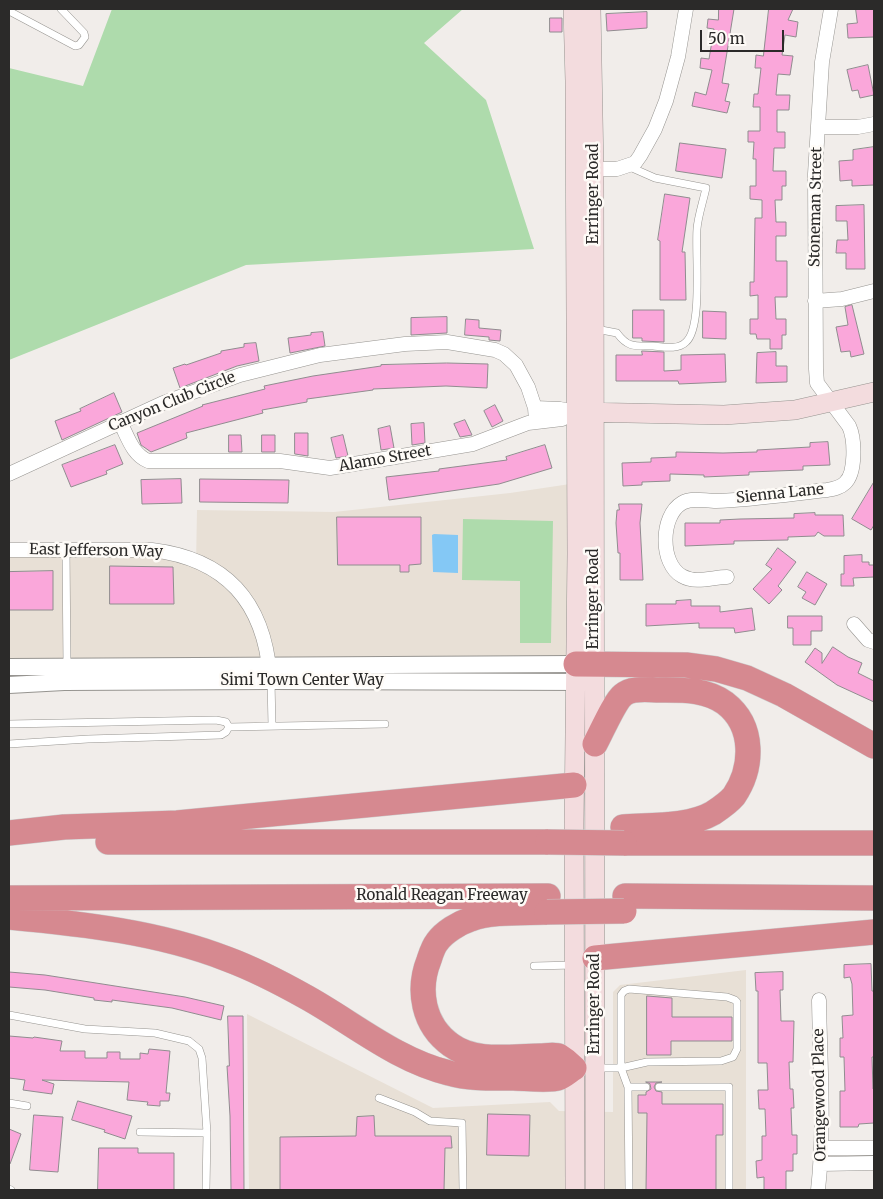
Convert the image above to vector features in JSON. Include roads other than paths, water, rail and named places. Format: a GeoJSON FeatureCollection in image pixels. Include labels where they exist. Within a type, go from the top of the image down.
{"type":"FeatureCollection","features":[{"type":"Feature","properties":{"kind":"highway"},"geometry":{"type":"LineString","coordinates":[[585,673],[686,665],[716,669],[741,676],[784,695],[874,746]]}},
{"type":"Feature","properties":{"kind":"highway"},"geometry":{"type":"LineString","coordinates":[[595,744],[618,699],[624,693],[636,690],[697,690],[713,696],[726,704],[743,725],[748,746],[748,760],[745,774],[733,798],[712,814],[684,823],[624,835]]}},
{"type":"Feature","properties":{"kind":"highway"},"geometry":{"type":"LineString","coordinates":[[9,833],[64,827],[177,823],[574,785]]}},
{"type":"Feature","properties":{"kind":"highway"},"geometry":{"type":"LineString","coordinates":[[9,842],[436,842],[624,835],[874,843]]}},
{"type":"Feature","properties":{"kind":"highway","name":"Ronald Reagan Freeway"},"geometry":{"type":"LineString","coordinates":[[9,898],[547,904]]}},
{"type":"Feature","properties":{"kind":"highway"},"geometry":{"type":"LineString","coordinates":[[585,1068],[558,1056],[483,1057],[464,1052],[451,1045],[437,1031],[427,1014],[422,998],[422,982],[436,943],[450,930],[472,918],[547,904],[625,904],[736,898],[874,898]]}},
{"type":"Feature","properties":{"kind":"highway"},"geometry":{"type":"LineString","coordinates":[[9,917],[63,922],[136,933],[184,944],[227,959],[262,974],[306,997],[393,1050],[449,1074],[488,1078],[557,1078],[585,1068]]}},
{"type":"Feature","properties":{"kind":"highway"},"geometry":{"type":"LineString","coordinates":[[585,962],[874,932]]}},
{"type":"Feature","properties":{"kind":"main road","name":"Erringer Road"},"geometry":{"type":"LineString","coordinates":[[573,9],[575,169],[585,412],[585,673],[574,785],[585,962]]}},
{"type":"Feature","properties":{"kind":"main road","name":"Erringer Road"},"geometry":{"type":"LineString","coordinates":[[585,412],[594,328],[591,9]]}},
{"type":"Feature","properties":{"kind":"main road","name":"Alamo Street"},"geometry":{"type":"LineString","coordinates":[[585,412],[724,415],[795,410],[874,392]]}},
{"type":"Feature","properties":{"kind":"main road","name":"Erringer Road"},"geometry":{"type":"LineString","coordinates":[[575,1190],[585,1068],[585,962],[595,744],[585,673]]}},
{"type":"Feature","properties":{"kind":"main road","name":"Erringer Road"},"geometry":{"type":"LineString","coordinates":[[585,1068],[595,1190]]}},
{"type":"Feature","properties":{"kind":"street"},"geometry":{"type":"LineString","coordinates":[[575,169],[617,169],[628,166],[640,156],[655,129],[666,101],[678,57],[686,9]]}},
{"type":"Feature","properties":{"kind":"street","name":"Stoneman Street"},"geometry":{"type":"LineString","coordinates":[[831,9],[822,62],[816,174],[816,369],[818,383],[832,402]]}},
{"type":"Feature","properties":{"kind":"street"},"geometry":{"type":"LineString","coordinates":[[818,127],[858,127],[874,124]]}},
{"type":"Feature","properties":{"kind":"street"},"geometry":{"type":"LineString","coordinates":[[816,301],[842,300],[874,291]]}},
{"type":"Feature","properties":{"kind":"street","name":"Canyon Club Circle"},"geometry":{"type":"LineString","coordinates":[[9,474],[120,422],[200,388],[278,364],[362,348],[447,342],[495,350],[504,354],[516,365],[528,387],[536,414]]}},
{"type":"Feature","properties":{"kind":"street","name":"Sienna Lane"},"geometry":{"type":"LineString","coordinates":[[728,577],[692,580],[674,570],[668,560],[666,550],[667,523],[672,511],[682,503],[692,499],[716,501],[827,490],[839,487],[845,483],[853,468],[852,437],[849,426],[832,402]]}},
{"type":"Feature","properties":{"kind":"street","name":"Alamo Street"},"geometry":{"type":"LineString","coordinates":[[120,422],[134,451],[140,458],[148,461],[280,461],[330,468],[473,444],[536,414],[562,419],[585,412]]}},
{"type":"Feature","properties":{"kind":"street","name":"East Jefferson Way"},"geometry":{"type":"LineString","coordinates":[[9,550],[152,550],[173,552],[204,564],[230,581],[253,609],[260,624],[270,674]]}},
{"type":"Feature","properties":{"kind":"street"},"geometry":{"type":"LineString","coordinates":[[854,624],[868,640],[874,642]]}},
{"type":"Feature","properties":{"kind":"street"},"geometry":{"type":"LineString","coordinates":[[67,666],[68,682]]}},
{"type":"Feature","properties":{"kind":"street","name":"Simi Town Center Way"},"geometry":{"type":"LineString","coordinates":[[9,667],[67,666],[270,674]]}},
{"type":"Feature","properties":{"kind":"street","name":"Simi Town Center Way"},"geometry":{"type":"LineString","coordinates":[[9,685],[270,674],[585,673]]}},
{"type":"Feature","properties":{"kind":"street","name":"Orangewood Place"},"geometry":{"type":"LineString","coordinates":[[818,1190],[821,1164],[819,1000]]}},
{"type":"Feature","properties":{"kind":"street"},"geometry":{"type":"LineString","coordinates":[[821,1148],[874,1148]]}},
{"type":"Feature","properties":{"kind":"street"},"geometry":{"type":"LineString","coordinates":[[821,1164],[874,1163]]}},
{"type":"Feature","properties":{"kind":"lane"},"geometry":{"type":"LineString","coordinates":[[9,11],[75,46],[79,45],[85,37],[84,33],[61,9]]}},
{"type":"Feature","properties":{"kind":"lane"},"geometry":{"type":"LineString","coordinates":[[594,328],[616,333],[623,342],[632,346],[670,347],[680,347],[688,341],[693,330],[698,296],[697,229],[706,188],[655,178],[628,166]]}},
{"type":"Feature","properties":{"kind":"lane"},"geometry":{"type":"LineString","coordinates":[[66,550],[67,666]]}},
{"type":"Feature","properties":{"kind":"lane"},"geometry":{"type":"LineString","coordinates":[[270,674],[272,726]]}},
{"type":"Feature","properties":{"kind":"lane"},"geometry":{"type":"LineString","coordinates":[[9,724],[216,720],[226,722],[229,727]]}},
{"type":"Feature","properties":{"kind":"lane"},"geometry":{"type":"LineString","coordinates":[[229,727],[385,724]]}},
{"type":"Feature","properties":{"kind":"lane"},"geometry":{"type":"LineString","coordinates":[[9,744],[88,739],[221,735],[229,727]]}},
{"type":"Feature","properties":{"kind":"lane"},"geometry":{"type":"LineString","coordinates":[[534,966],[585,962]]}},
{"type":"Feature","properties":{"kind":"lane"},"geometry":{"type":"LineString","coordinates":[[585,1068],[621,1068],[647,1062],[721,1061],[733,1058],[737,1049],[737,1002],[727,997],[630,989],[624,991],[620,1001],[621,1068],[628,1087],[629,1190]]}},
{"type":"Feature","properties":{"kind":"lane"},"geometry":{"type":"LineString","coordinates":[[9,1015],[85,1030],[155,1033],[189,1041],[199,1049],[202,1058],[207,1133],[206,1190]]}},
{"type":"Feature","properties":{"kind":"lane"},"geometry":{"type":"LineString","coordinates":[[628,1087],[646,1087]]}},
{"type":"Feature","properties":{"kind":"lane"},"geometry":{"type":"LineString","coordinates":[[659,1087],[729,1087],[729,1190]]}},
{"type":"Feature","properties":{"kind":"lane"},"geometry":{"type":"LineString","coordinates":[[379,1098],[415,1112],[430,1121],[462,1123],[463,1190]]}},
{"type":"Feature","properties":{"kind":"lane"},"geometry":{"type":"LineString","coordinates":[[9,1103],[27,1106]]}},
{"type":"Feature","properties":{"kind":"lane"},"geometry":{"type":"LineString","coordinates":[[140,1132],[207,1133]]}},
{"type":"Feature","properties":{"kind":"water"},"geometry":{"type":"Polygon","coordinates":[[[432,535],[458,535],[458,573],[433,572],[432,535]]]}}]}
